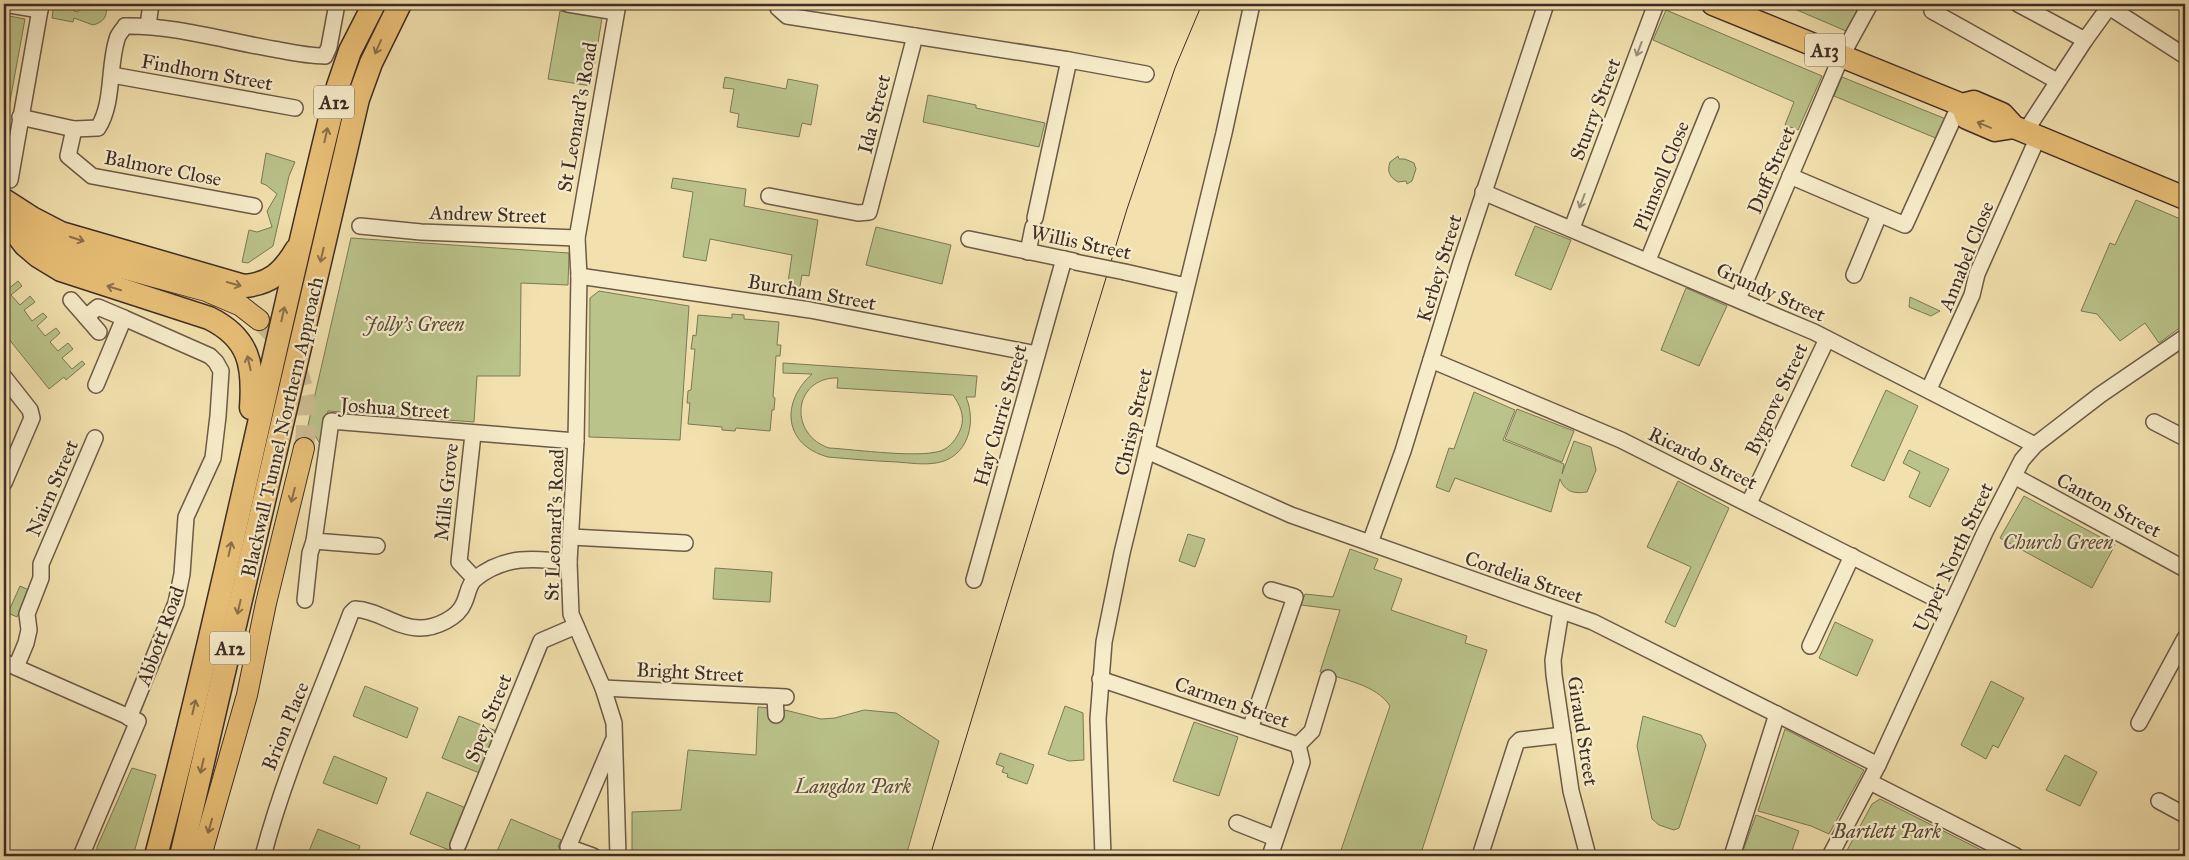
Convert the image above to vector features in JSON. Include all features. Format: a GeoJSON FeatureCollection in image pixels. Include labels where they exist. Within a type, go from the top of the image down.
{"type":"FeatureCollection","features":[{"type":"Feature","properties":{"kind":"highway","name":"Blackwall Tunnel Northern Approach"},"geometry":{"type":"LineString","coordinates":[[156,856],[187,738],[300,241],[338,86],[365,14],[374,4]]}},
{"type":"Feature","properties":{"kind":"highway","name":"Blackwall Tunnel Northern Approach"},"geometry":{"type":"LineString","coordinates":[[181,856],[358,99],[371,63],[400,4]]}},
{"type":"Feature","properties":{"kind":"highway","name":"A13"},"geometry":{"type":"LineString","coordinates":[[1713,4],[1961,105],[1967,118],[1995,130],[2026,132],[2185,198]]}},
{"type":"Feature","properties":{"kind":"highway","name":"A12"},"geometry":{"type":"LineString","coordinates":[[6,193],[61,233],[244,286],[264,283],[271,278],[286,264],[300,241]]}},
{"type":"Feature","properties":{"kind":"highway","name":"A12"},"geometry":{"type":"LineString","coordinates":[[4,218],[25,245],[60,270],[209,318],[229,330],[237,338],[242,344],[249,360],[252,381],[245,481]]}},
{"type":"Feature","properties":{"kind":"main road"},"geometry":{"type":"LineString","coordinates":[[6,193],[39,236],[67,254],[206,291],[241,306],[259,320]]}},
{"type":"Feature","properties":{"kind":"main road"},"geometry":{"type":"LineString","coordinates":[[201,856],[247,694],[266,603],[304,448]]}},
{"type":"Feature","properties":{"kind":"street"},"geometry":{"type":"LineString","coordinates":[[4,4],[40,7],[6,193]]}},
{"type":"Feature","properties":{"kind":"street"},"geometry":{"type":"LineString","coordinates":[[151,4],[148,25],[313,56],[325,56],[329,47],[337,4]]}},
{"type":"Feature","properties":{"kind":"street"},"geometry":{"type":"LineString","coordinates":[[568,4],[617,8]]}},
{"type":"Feature","properties":{"kind":"street"},"geometry":{"type":"LineString","coordinates":[[776,4],[787,16],[1069,60],[1146,74]]}},
{"type":"Feature","properties":{"kind":"street","name":"Chrisp Street"},"geometry":{"type":"LineString","coordinates":[[1103,856],[1098,769],[1100,679],[1104,642],[1115,584],[1224,132],[1252,4]]}},
{"type":"Feature","properties":{"kind":"street","name":"Kerbey Street"},"geometry":{"type":"LineString","coordinates":[[1370,543],[1546,4]]}},
{"type":"Feature","properties":{"kind":"street","name":"Sturry Street"},"geometry":{"type":"LineString","coordinates":[[1572,228],[1656,4]]}},
{"type":"Feature","properties":{"kind":"street","name":"Duff Street"},"geometry":{"type":"LineString","coordinates":[[1738,299],[1841,57],[1870,4]]}},
{"type":"Feature","properties":{"kind":"street"},"geometry":{"type":"LineString","coordinates":[[1936,4],[1932,11],[2057,81]]}},
{"type":"Feature","properties":{"kind":"street"},"geometry":{"type":"LineString","coordinates":[[2018,4],[2085,40]]}},
{"type":"Feature","properties":{"kind":"street"},"geometry":{"type":"LineString","coordinates":[[2110,5],[2185,56]]}},
{"type":"Feature","properties":{"kind":"street","name":"Annabel Close"},"geometry":{"type":"LineString","coordinates":[[1929,389],[1972,296],[1977,274],[2026,132],[2057,81],[2110,5]]}},
{"type":"Feature","properties":{"kind":"street","name":"St Leonard's Road"},"geometry":{"type":"LineString","coordinates":[[576,238],[617,8]]}},
{"type":"Feature","properties":{"kind":"street","name":"Findhorn Street"},"geometry":{"type":"LineString","coordinates":[[20,117],[74,129],[98,128],[102,121],[112,75],[117,38],[125,26],[148,25]]}},
{"type":"Feature","properties":{"kind":"street","name":"Ida Street"},"geometry":{"type":"LineString","coordinates":[[769,196],[864,214],[870,212],[915,36]]}},
{"type":"Feature","properties":{"kind":"street"},"geometry":{"type":"LineString","coordinates":[[1028,252],[1069,60]]}},
{"type":"Feature","properties":{"kind":"street","name":"Findhorn Street"},"geometry":{"type":"LineString","coordinates":[[112,75],[295,108]]}},
{"type":"Feature","properties":{"kind":"street"},"geometry":{"type":"LineString","coordinates":[[1790,176],[1905,226],[1961,105]]}},
{"type":"Feature","properties":{"kind":"street","name":"Plimsoll Close"},"geometry":{"type":"LineString","coordinates":[[1648,260],[1711,106]]}},
{"type":"Feature","properties":{"kind":"street","name":"Balmore Close"},"geometry":{"type":"LineString","coordinates":[[74,129],[68,156],[92,176],[254,206]]}},
{"type":"Feature","properties":{"kind":"street","name":"Grundy Street"},"geometry":{"type":"LineString","coordinates":[[1484,192],[1648,260],[1827,338],[2036,445]]}},
{"type":"Feature","properties":{"kind":"street"},"geometry":{"type":"LineString","coordinates":[[1854,275],[1879,215]]}},
{"type":"Feature","properties":{"kind":"street","name":"Andrew Street"},"geometry":{"type":"LineString","coordinates":[[360,226],[420,232],[576,238]]}},
{"type":"Feature","properties":{"kind":"street"},"geometry":{"type":"LineString","coordinates":[[576,238],[579,276]]}},
{"type":"Feature","properties":{"kind":"street","name":"Willis Street"},"geometry":{"type":"LineString","coordinates":[[969,239],[1186,286]]}},
{"type":"Feature","properties":{"kind":"street","name":"Hay Currie Street"},"geometry":{"type":"LineString","coordinates":[[974,580],[1037,354],[1070,261]]}},
{"type":"Feature","properties":{"kind":"street","name":"St Leonard's Road"},"geometry":{"type":"LineString","coordinates":[[579,276],[576,441],[569,562],[571,614],[603,688],[614,723],[618,856]]}},
{"type":"Feature","properties":{"kind":"street","name":"Burcham Street"},"geometry":{"type":"LineString","coordinates":[[579,276],[810,310],[1037,354]]}},
{"type":"Feature","properties":{"kind":"street"},"geometry":{"type":"LineString","coordinates":[[71,300],[99,332]]}},
{"type":"Feature","properties":{"kind":"street","name":"Abbott Road"},"geometry":{"type":"LineString","coordinates":[[73,855],[134,719],[176,603],[182,574],[186,517],[213,458],[221,370],[210,356],[124,318],[98,308],[86,317]]}},
{"type":"Feature","properties":{"kind":"street"},"geometry":{"type":"LineString","coordinates":[[96,385],[124,318]]}},
{"type":"Feature","properties":{"kind":"street","name":"Upper North Street"},"geometry":{"type":"LineString","coordinates":[[1830,856],[1870,782],[1950,606],[2022,460],[2036,445],[2100,395],[2185,337]]}},
{"type":"Feature","properties":{"kind":"street","name":"Bygrove Street"},"geometry":{"type":"LineString","coordinates":[[1748,503],[1827,338]]}},
{"type":"Feature","properties":{"kind":"street","name":"Ricardo Street"},"geometry":{"type":"LineString","coordinates":[[1431,360],[1621,440],[1950,606]]}},
{"type":"Feature","properties":{"kind":"street"},"geometry":{"type":"LineString","coordinates":[[4,377],[30,410],[32,418],[4,483]]}},
{"type":"Feature","properties":{"kind":"street","name":"Joshua Street"},"geometry":{"type":"LineString","coordinates":[[305,600],[310,553],[314,541],[331,421],[576,441]]}},
{"type":"Feature","properties":{"kind":"street"},"geometry":{"type":"LineString","coordinates":[[2154,422],[2185,438]]}},
{"type":"Feature","properties":{"kind":"street","name":"Mills Grove"},"geometry":{"type":"LineString","coordinates":[[473,434],[459,562],[475,579]]}},
{"type":"Feature","properties":{"kind":"street","name":"Nairn Street"},"geometry":{"type":"LineString","coordinates":[[10,664],[26,643],[29,630],[27,614],[41,578],[41,564],[94,438]]}},
{"type":"Feature","properties":{"kind":"street","name":"Cordelia Street"},"geometry":{"type":"LineString","coordinates":[[1147,451],[1290,515],[1593,622],[1878,765]]}},
{"type":"Feature","properties":{"kind":"street","name":"Canton Street"},"geometry":{"type":"LineString","coordinates":[[2014,476],[2185,569]]}},
{"type":"Feature","properties":{"kind":"street"},"geometry":{"type":"LineString","coordinates":[[571,537],[685,543]]}},
{"type":"Feature","properties":{"kind":"street"},"geometry":{"type":"LineString","coordinates":[[314,541],[377,546]]}},
{"type":"Feature","properties":{"kind":"street"},"geometry":{"type":"LineString","coordinates":[[1810,646],[1852,556]]}},
{"type":"Feature","properties":{"kind":"street"},"geometry":{"type":"LineString","coordinates":[[475,579],[508,561],[535,558],[569,562]]}},
{"type":"Feature","properties":{"kind":"street","name":"Brion Place"},"geometry":{"type":"LineString","coordinates":[[263,856],[286,775],[351,614],[355,609],[363,609],[405,625],[420,628],[434,625],[449,620],[459,612],[464,604],[469,586],[475,579]]}},
{"type":"Feature","properties":{"kind":"street"},"geometry":{"type":"LineString","coordinates":[[1250,729],[1295,597],[1271,590]]}},
{"type":"Feature","properties":{"kind":"street","name":"Giraud Street"},"geometry":{"type":"LineString","coordinates":[[1562,611],[1553,668],[1571,791],[1588,856]]}},
{"type":"Feature","properties":{"kind":"street","name":"Spey Street"},"geometry":{"type":"LineString","coordinates":[[458,845],[541,641],[576,626]]}},
{"type":"Feature","properties":{"kind":"street"},"geometry":{"type":"LineString","coordinates":[[2139,723],[2185,638]]}},
{"type":"Feature","properties":{"kind":"street"},"geometry":{"type":"LineString","coordinates":[[10,664],[134,719]]}},
{"type":"Feature","properties":{"kind":"street"},"geometry":{"type":"LineString","coordinates":[[1298,745],[1312,731],[1328,678]]}},
{"type":"Feature","properties":{"kind":"street","name":"Carmen Street"},"geometry":{"type":"LineString","coordinates":[[1100,679],[1298,745],[1302,762],[1270,856]]}},
{"type":"Feature","properties":{"kind":"street","name":"Bright Street"},"geometry":{"type":"LineString","coordinates":[[603,688],[781,697],[776,715]]}},
{"type":"Feature","properties":{"kind":"street"},"geometry":{"type":"LineString","coordinates":[[1732,856],[1777,714]]}},
{"type":"Feature","properties":{"kind":"street"},"geometry":{"type":"LineString","coordinates":[[1480,856],[1516,744],[1520,740],[1563,735]]}},
{"type":"Feature","properties":{"kind":"street"},"geometry":{"type":"LineString","coordinates":[[593,856],[568,847],[614,737]]}},
{"type":"Feature","properties":{"kind":"street"},"geometry":{"type":"LineString","coordinates":[[1870,782],[2016,856]]}},
{"type":"Feature","properties":{"kind":"street"},"geometry":{"type":"LineString","coordinates":[[588,800],[599,797],[617,802]]}},
{"type":"Feature","properties":{"kind":"street"},"geometry":{"type":"LineString","coordinates":[[2159,801],[2185,815]]}},
{"type":"Feature","properties":{"kind":"street"},"geometry":{"type":"LineString","coordinates":[[1237,823],[1275,838]]}},
{"type":"Feature","properties":{"kind":"green space"},"geometry":{"type":"Polygon","coordinates":[[[54,4],[76,4],[74,11],[78,12],[80,8],[106,5],[106,12],[100,22],[93,25],[74,18],[73,22],[52,18],[54,4]]]}},
{"type":"Feature","properties":{"kind":"green space"},"geometry":{"type":"Polygon","coordinates":[[[1783,4],[1861,4],[1846,31],[1783,4]]]}},
{"type":"Feature","properties":{"kind":"green space"},"geometry":{"type":"Polygon","coordinates":[[[1666,10],[1822,76],[1798,130],[1785,125],[1794,102],[1653,40],[1666,10]]]}},
{"type":"Feature","properties":{"kind":"green space"},"geometry":{"type":"Polygon","coordinates":[[[560,11],[602,18],[591,86],[548,79],[560,11]]]}},
{"type":"Feature","properties":{"kind":"green space"},"geometry":{"type":"Polygon","coordinates":[[[4,15],[25,19],[4,134],[4,15]]]}},
{"type":"Feature","properties":{"kind":"green space"},"geometry":{"type":"Polygon","coordinates":[[[725,77],[786,89],[788,79],[818,85],[811,125],[802,123],[799,137],[737,127],[739,114],[730,112],[734,89],[723,88],[725,77]]]}},
{"type":"Feature","properties":{"kind":"green space"},"geometry":{"type":"Polygon","coordinates":[[[1842,77],[1946,119],[1938,139],[1834,96],[1842,77]]]}},
{"type":"Feature","properties":{"kind":"green space"},"geometry":{"type":"Polygon","coordinates":[[[928,95],[1045,123],[1039,147],[923,122],[928,95]]]}},
{"type":"Feature","properties":{"kind":"green space"},"geometry":{"type":"Polygon","coordinates":[[[266,153],[295,162],[289,176],[273,246],[248,263],[242,262],[249,230],[257,232],[272,227],[267,211],[277,194],[261,183],[266,153]]]}},
{"type":"Feature","properties":{"kind":"green space"},"geometry":{"type":"Polygon","coordinates":[[[1398,156],[1399,159],[1405,159],[1414,163],[1416,169],[1412,181],[1407,184],[1406,181],[1398,182],[1390,173],[1390,162],[1398,156]]]}},
{"type":"Feature","properties":{"kind":"green space"},"geometry":{"type":"Polygon","coordinates":[[[673,178],[746,189],[744,206],[818,220],[809,276],[802,275],[799,292],[787,289],[792,255],[710,239],[706,261],[683,257],[693,192],[671,188],[673,178]]]}},
{"type":"Feature","properties":{"kind":"green space"},"geometry":{"type":"Polygon","coordinates":[[[2136,200],[2185,221],[2185,324],[2159,343],[2145,323],[2120,341],[2097,314],[2081,311],[2110,243],[2115,245],[2136,200]]]}},
{"type":"Feature","properties":{"kind":"green space"},"geometry":{"type":"Polygon","coordinates":[[[1535,226],[1571,240],[1551,290],[1515,275],[1535,226]]]}},
{"type":"Feature","properties":{"kind":"green space"},"geometry":{"type":"Polygon","coordinates":[[[876,227],[951,245],[942,284],[866,265],[876,227]]]}},
{"type":"Feature","properties":{"kind":"green space","name":"Jolly's Green"},"geometry":{"type":"Polygon","coordinates":[[[351,238],[569,253],[568,285],[521,283],[520,376],[477,376],[474,422],[328,411],[321,445],[308,425],[351,238]]]}},
{"type":"Feature","properties":{"kind":"green space"},"geometry":{"type":"Polygon","coordinates":[[[18,281],[22,286],[11,295],[20,305],[30,296],[35,302],[24,310],[32,321],[43,313],[47,317],[37,326],[45,336],[56,328],[60,333],[50,342],[58,351],[68,343],[73,349],[62,358],[72,369],[82,361],[85,364],[66,380],[64,377],[49,389],[4,333],[4,286],[7,290],[18,281]]]}},
{"type":"Feature","properties":{"kind":"green space"},"geometry":{"type":"Polygon","coordinates":[[[1686,288],[1727,306],[1699,366],[1661,350],[1686,288]]]}},
{"type":"Feature","properties":{"kind":"green space"},"geometry":{"type":"Polygon","coordinates":[[[599,291],[689,306],[680,440],[589,437],[590,298],[599,291]]]}},
{"type":"Feature","properties":{"kind":"green space"},"geometry":{"type":"Polygon","coordinates":[[[1910,297],[1940,311],[1931,316],[1909,307],[1910,297]]]}},
{"type":"Feature","properties":{"kind":"green space"},"geometry":{"type":"Polygon","coordinates":[[[732,314],[744,315],[744,319],[779,322],[777,345],[781,345],[780,356],[776,356],[773,397],[775,398],[770,431],[736,428],[735,431],[722,430],[722,427],[688,424],[690,403],[687,403],[688,391],[691,390],[695,349],[691,349],[693,335],[696,336],[698,315],[732,318],[732,314]]]}},
{"type":"Feature","properties":{"kind":"green space"},"geometry":{"type":"Polygon","coordinates":[[[783,363],[977,376],[975,397],[966,397],[970,418],[967,438],[956,454],[947,460],[936,463],[916,464],[828,457],[813,451],[802,443],[795,433],[792,422],[791,410],[795,398],[802,385],[812,374],[783,373],[783,363]],[[838,378],[819,382],[810,389],[803,398],[801,410],[802,421],[807,432],[816,441],[829,448],[923,454],[945,449],[955,440],[960,431],[962,415],[953,395],[837,388],[838,378]]]}},
{"type":"Feature","properties":{"kind":"green space"},"geometry":{"type":"Polygon","coordinates":[[[1886,390],[1918,406],[1884,481],[1851,466],[1886,390]]]}},
{"type":"Feature","properties":{"kind":"green space"},"geometry":{"type":"Polygon","coordinates":[[[1474,392],[1515,410],[1503,440],[1564,464],[1562,474],[1574,441],[1591,447],[1596,470],[1587,492],[1578,493],[1570,491],[1564,487],[1560,479],[1551,512],[1455,478],[1449,492],[1436,487],[1449,448],[1454,449],[1474,392]]]}},
{"type":"Feature","properties":{"kind":"green space"},"geometry":{"type":"Polygon","coordinates":[[[1517,409],[1574,431],[1562,462],[1505,439],[1517,409]]]}},
{"type":"Feature","properties":{"kind":"green space"},"geometry":{"type":"Polygon","coordinates":[[[1909,450],[1949,469],[1930,507],[1909,497],[1920,472],[1903,463],[1909,450]]]}},
{"type":"Feature","properties":{"kind":"green space"},"geometry":{"type":"Polygon","coordinates":[[[1678,481],[1729,508],[1675,627],[1665,622],[1691,567],[1647,547],[1678,481]]]}},
{"type":"Feature","properties":{"kind":"green space","name":"Church Green"},"geometry":{"type":"Polygon","coordinates":[[[2024,496],[2115,545],[2092,588],[2000,538],[2024,496]]]}},
{"type":"Feature","properties":{"kind":"green space"},"geometry":{"type":"Polygon","coordinates":[[[1188,534],[1205,539],[1195,567],[1179,561],[1188,534]]]}},
{"type":"Feature","properties":{"kind":"green space"},"geometry":{"type":"Polygon","coordinates":[[[1350,549],[1378,559],[1374,569],[1402,579],[1391,610],[1467,636],[1465,643],[1487,650],[1422,850],[1436,856],[1339,856],[1390,706],[1377,693],[1368,688],[1320,672],[1340,610],[1301,605],[1305,594],[1333,597],[1350,549]]]}},
{"type":"Feature","properties":{"kind":"green space"},"geometry":{"type":"Polygon","coordinates":[[[715,568],[772,572],[770,602],[713,599],[715,568]]]}},
{"type":"Feature","properties":{"kind":"green space"},"geometry":{"type":"Polygon","coordinates":[[[20,586],[29,590],[17,617],[8,613],[20,586]]]}},
{"type":"Feature","properties":{"kind":"green space"},"geometry":{"type":"Polygon","coordinates":[[[1835,622],[1873,640],[1857,676],[1819,658],[1835,622]]]}},
{"type":"Feature","properties":{"kind":"green space"},"geometry":{"type":"Polygon","coordinates":[[[1991,681],[2024,698],[1998,748],[1993,745],[1986,759],[1961,745],[1991,681]]]}},
{"type":"Feature","properties":{"kind":"green space"},"geometry":{"type":"Polygon","coordinates":[[[365,686],[418,708],[407,738],[353,716],[365,686]]]}},
{"type":"Feature","properties":{"kind":"green space"},"geometry":{"type":"Polygon","coordinates":[[[1065,706],[1083,713],[1084,760],[1069,761],[1048,754],[1065,706]]]}},
{"type":"Feature","properties":{"kind":"green space","name":"Langdon Park"},"geometry":{"type":"Polygon","coordinates":[[[758,707],[770,708],[770,718],[783,719],[785,710],[821,719],[835,718],[864,710],[896,713],[939,741],[906,856],[632,856],[632,812],[681,810],[688,750],[756,755],[758,707]]]}},
{"type":"Feature","properties":{"kind":"green space"},"geometry":{"type":"Polygon","coordinates":[[[459,716],[499,732],[482,774],[442,758],[459,716]]]}},
{"type":"Feature","properties":{"kind":"green space"},"geometry":{"type":"Polygon","coordinates":[[[1643,716],[1701,735],[1706,745],[1679,828],[1674,830],[1659,825],[1652,819],[1637,746],[1643,716]]]}},
{"type":"Feature","properties":{"kind":"green space"},"geometry":{"type":"Polygon","coordinates":[[[1194,722],[1238,737],[1219,796],[1173,781],[1194,722]]]}},
{"type":"Feature","properties":{"kind":"green space"},"geometry":{"type":"Polygon","coordinates":[[[1785,729],[1864,770],[1829,834],[1811,826],[1758,811],[1785,729]]]}},
{"type":"Feature","properties":{"kind":"green space"},"geometry":{"type":"Polygon","coordinates":[[[1000,753],[1034,765],[1027,784],[1007,777],[1008,774],[1002,772],[1004,767],[996,764],[1000,753]]]}},
{"type":"Feature","properties":{"kind":"green space"},"geometry":{"type":"Polygon","coordinates":[[[2065,755],[2097,772],[2080,806],[2046,790],[2065,755]]]}},
{"type":"Feature","properties":{"kind":"green space"},"geometry":{"type":"Polygon","coordinates":[[[334,756],[387,778],[377,804],[323,783],[334,756]]]}},
{"type":"Feature","properties":{"kind":"green space"},"geometry":{"type":"Polygon","coordinates":[[[132,768],[156,775],[133,856],[103,856],[97,854],[97,847],[132,768]]]}},
{"type":"Feature","properties":{"kind":"green space"},"geometry":{"type":"Polygon","coordinates":[[[427,792],[466,808],[449,850],[410,834],[427,792]]]}},
{"type":"Feature","properties":{"kind":"green space","name":"Bartlett Park"},"geometry":{"type":"Polygon","coordinates":[[[1880,799],[1993,856],[1844,856],[1872,804],[1880,799]]]}},
{"type":"Feature","properties":{"kind":"green space"},"geometry":{"type":"Polygon","coordinates":[[[1756,815],[1799,831],[1790,856],[1741,856],[1756,815]]]}},
{"type":"Feature","properties":{"kind":"green space"},"geometry":{"type":"Polygon","coordinates":[[[511,819],[561,840],[558,847],[562,848],[558,856],[495,856],[511,819]]]}},
{"type":"Feature","properties":{"kind":"green space"},"geometry":{"type":"Polygon","coordinates":[[[318,829],[360,846],[356,856],[307,856],[318,829]]]}},
{"type":"Feature","properties":{"kind":"tunnel"},"geometry":{"type":"LineString","coordinates":[[259,320],[284,347],[300,377],[306,411],[304,448]]}},
{"type":"Feature","properties":{"kind":"tram line"},"geometry":{"type":"LineString","coordinates":[[930,856],[1127,209],[1175,68],[1202,4]]}}]}
